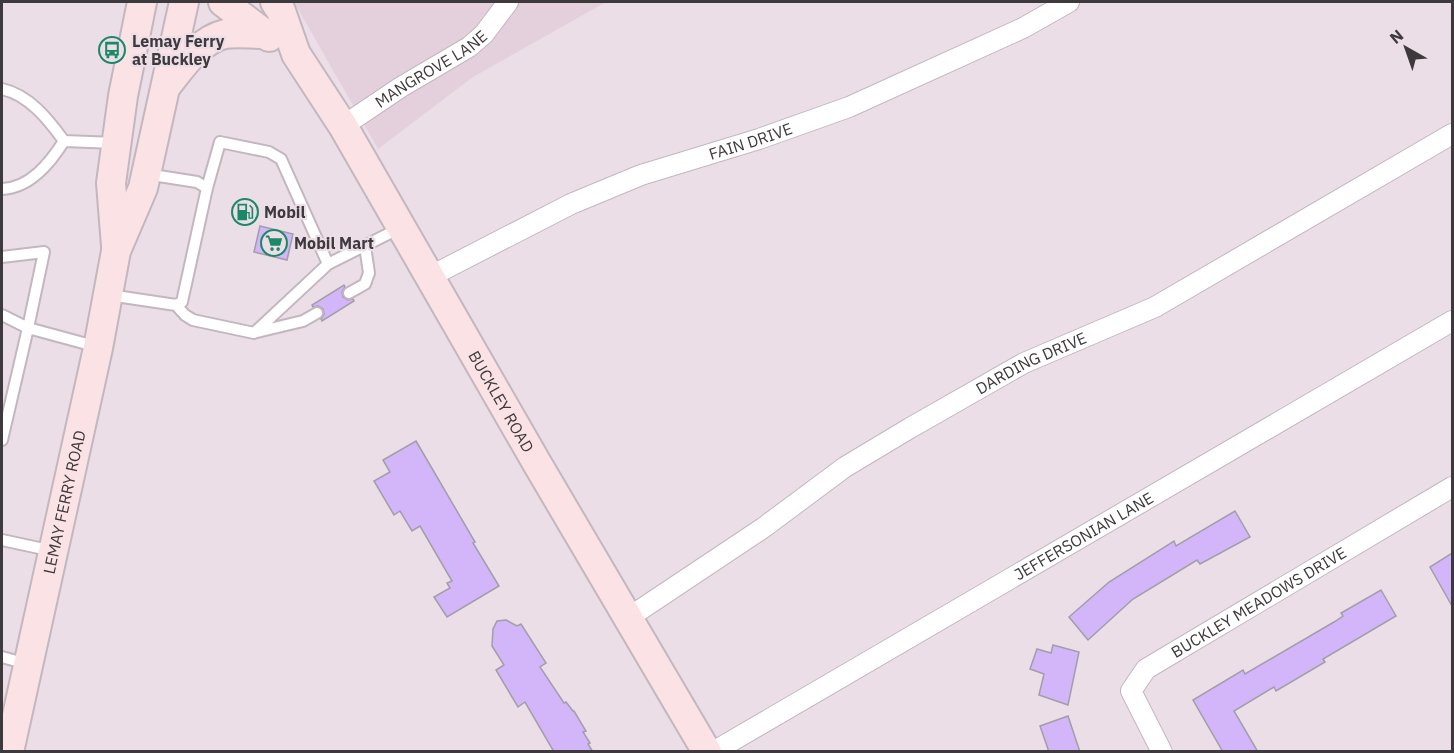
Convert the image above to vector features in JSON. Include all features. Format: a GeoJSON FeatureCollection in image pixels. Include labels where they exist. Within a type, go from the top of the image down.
{"type":"FeatureCollection","features":[{"type":"Feature","properties":{"kind":"main road","name":"LEMAY FERRY ROAD"},"geometry":{"type":"LineString","coordinates":[[9,752],[15,661],[53,551],[109,295],[116,251],[111,183],[123,96],[142,2]]}},
{"type":"Feature","properties":{"kind":"main road","name":"LEMAY FERRY ROAD"},"geometry":{"type":"LineString","coordinates":[[116,251],[147,174],[184,2]]}},
{"type":"Feature","properties":{"kind":"main road","name":"BUCKLEY ROAD"},"geometry":{"type":"LineString","coordinates":[[223,2],[264,34],[296,54]]}},
{"type":"Feature","properties":{"kind":"main road","name":"BUCKLEY ROAD"},"geometry":{"type":"LineString","coordinates":[[275,2],[281,11],[296,54],[343,126],[707,752]]}},
{"type":"Feature","properties":{"kind":"main road"},"geometry":{"type":"LineString","coordinates":[[165,88],[205,43],[224,34],[264,34]]}},
{"type":"Feature","properties":{"kind":"street","name":"MANGROVE LANE"},"geometry":{"type":"LineString","coordinates":[[343,126],[401,87],[469,47],[484,34],[508,2]]}},
{"type":"Feature","properties":{"kind":"street","name":"FAIN DRIVE"},"geometry":{"type":"LineString","coordinates":[[429,277],[571,204],[641,175],[759,139],[849,107],[1023,28],[1069,2]]}},
{"type":"Feature","properties":{"kind":"street","name":"DARDING DRIVE"},"geometry":{"type":"LineString","coordinates":[[628,618],[763,528],[846,467],[910,428],[1024,363],[1155,308],[1452,134]]}},
{"type":"Feature","properties":{"kind":"street","name":"JEFFERSONIAN LANE"},"geometry":{"type":"LineString","coordinates":[[713,752],[1452,321]]}},
{"type":"Feature","properties":{"kind":"street","name":"BUCKLEY MEADOWS DRIVE"},"geometry":{"type":"LineString","coordinates":[[1162,752],[1131,691],[1146,669],[1452,487]]}},
{"type":"Feature","properties":{"kind":"lane"},"geometry":{"type":"LineString","coordinates":[[2,89],[14,92],[46,116],[64,141]]}},
{"type":"Feature","properties":{"kind":"lane"},"geometry":{"type":"LineString","coordinates":[[64,141],[117,143]]}},
{"type":"Feature","properties":{"kind":"lane"},"geometry":{"type":"LineString","coordinates":[[2,189],[27,182],[53,158],[64,141]]}},
{"type":"Feature","properties":{"kind":"lane"},"geometry":{"type":"LineString","coordinates":[[109,295],[176,305],[182,302],[207,188],[220,142],[269,152],[281,159],[328,264]]}},
{"type":"Feature","properties":{"kind":"lane"},"geometry":{"type":"LineString","coordinates":[[147,174],[197,182],[207,188]]}},
{"type":"Feature","properties":{"kind":"lane"},"geometry":{"type":"LineString","coordinates":[[254,333],[328,264],[401,227]]}},
{"type":"Feature","properties":{"kind":"lane"},"geometry":{"type":"LineString","coordinates":[[349,293],[365,284],[369,273],[365,246]]}},
{"type":"Feature","properties":{"kind":"lane"},"geometry":{"type":"LineString","coordinates":[[2,256],[44,252],[2,440]]}},
{"type":"Feature","properties":{"kind":"lane"},"geometry":{"type":"LineString","coordinates":[[176,305],[193,320],[254,333],[303,321],[317,313]]}},
{"type":"Feature","properties":{"kind":"lane"},"geometry":{"type":"LineString","coordinates":[[2,315],[28,328],[98,348]]}},
{"type":"Feature","properties":{"kind":"lane"},"geometry":{"type":"LineString","coordinates":[[2,540],[53,551]]}},
{"type":"Feature","properties":{"kind":"shaded area"},"geometry":{"type":"Polygon","coordinates":[[[294,2],[606,2],[473,77],[378,149],[294,2]]]}},
{"type":"Feature","properties":{"kind":"building","name":"Mobil Mart"},"geometry":{"type":"Polygon","coordinates":[[[260,226],[293,234],[287,260],[254,252],[260,226]]]}},
{"type":"Feature","properties":{"kind":"building"},"geometry":{"type":"Polygon","coordinates":[[[344,285],[343,297],[354,301],[322,321],[323,309],[312,305],[344,285]]]}},
{"type":"Feature","properties":{"kind":"building"},"geometry":{"type":"Polygon","coordinates":[[[416,441],[499,586],[447,617],[434,597],[450,588],[447,583],[452,581],[420,526],[412,531],[400,511],[394,515],[374,481],[390,472],[383,460],[416,441]]]}},
{"type":"Feature","properties":{"kind":"building"},"geometry":{"type":"Polygon","coordinates":[[[1235,511],[1250,537],[1200,564],[1197,560],[1133,599],[1088,640],[1069,617],[1109,582],[1174,541],[1176,546],[1235,511]]]}},
{"type":"Feature","properties":{"kind":"building"},"geometry":{"type":"Polygon","coordinates":[[[1452,553],[1452,606],[1430,567],[1452,553]]]}},
{"type":"Feature","properties":{"kind":"building"},"geometry":{"type":"Polygon","coordinates":[[[1381,590],[1396,616],[1323,659],[1325,662],[1276,691],[1274,687],[1234,711],[1258,752],[1223,752],[1193,700],[1243,670],[1245,674],[1334,622],[1343,616],[1341,613],[1381,590]]]}},
{"type":"Feature","properties":{"kind":"building"},"geometry":{"type":"Polygon","coordinates":[[[506,620],[517,626],[521,624],[546,663],[540,667],[564,703],[566,702],[574,711],[586,731],[583,732],[593,752],[554,752],[525,702],[518,707],[496,670],[504,665],[492,646],[493,629],[497,621],[506,620]]]}},
{"type":"Feature","properties":{"kind":"building"},"geometry":{"type":"Polygon","coordinates":[[[1053,645],[1079,652],[1068,705],[1039,695],[1044,674],[1030,669],[1037,649],[1051,653],[1053,645]]]}},
{"type":"Feature","properties":{"kind":"building"},"geometry":{"type":"Polygon","coordinates":[[[1068,716],[1080,752],[1049,752],[1040,726],[1068,716]]]}},
{"type":"Feature","properties":{"kind":"place","name":"Lemay Ferry at Buckley"},"geometry":{"type":"Point","coordinates":[112,50]}},
{"type":"Feature","properties":{"kind":"place","name":"Mobil"},"geometry":{"type":"Point","coordinates":[245,212]}},
{"type":"Feature","properties":{"kind":"place","name":"Mobil Mart"},"geometry":{"type":"Point","coordinates":[274,243]}}]}
